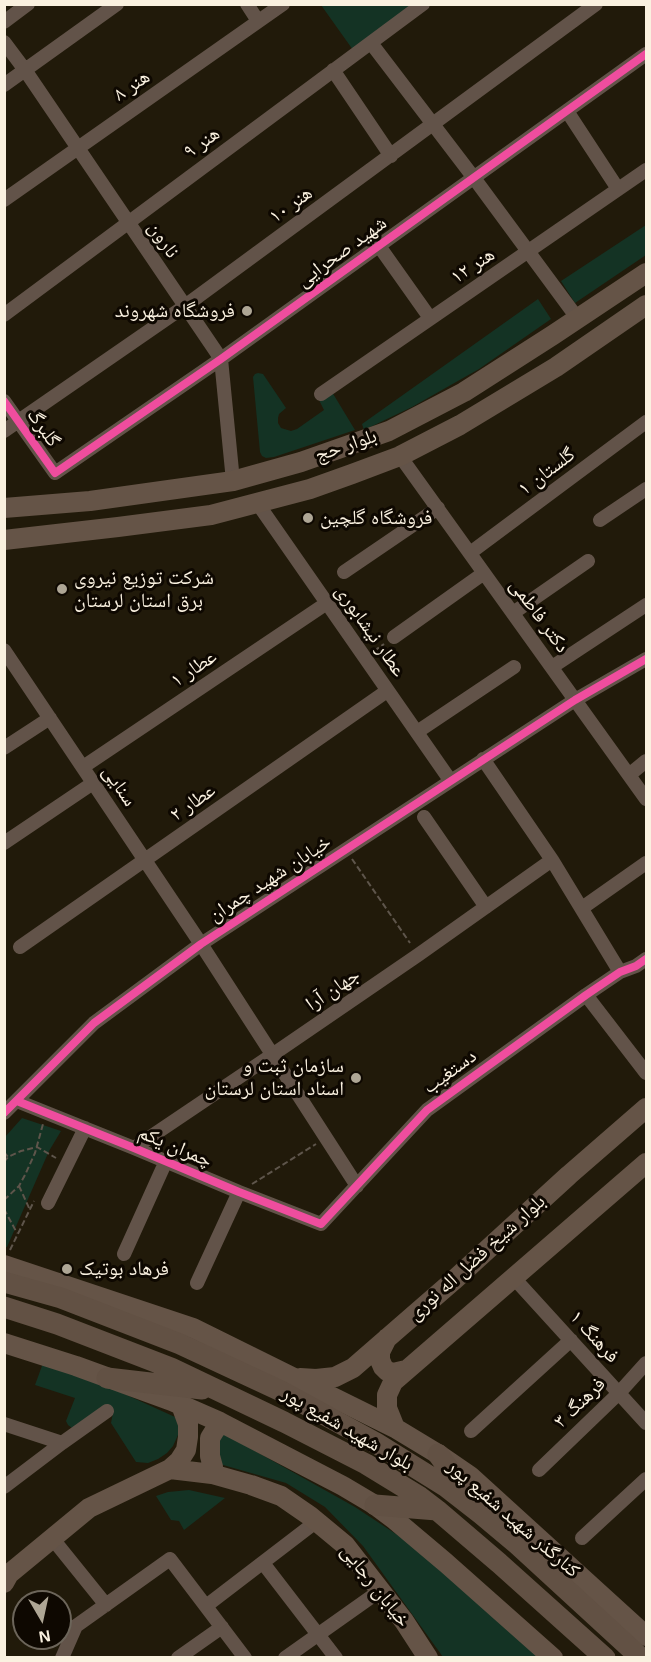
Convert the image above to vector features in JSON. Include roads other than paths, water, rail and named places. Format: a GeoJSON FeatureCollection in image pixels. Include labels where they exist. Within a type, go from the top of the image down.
{"type":"FeatureCollection","features":[{"type":"Feature","properties":{"kind":"main road","name":"بلوار حج"},"geometry":{"type":"LineString","coordinates":[[4,510],[233,481],[301,462],[389,431],[464,392],[646,273]]}},
{"type":"Feature","properties":{"kind":"main road","name":"بلوار حج"},"geometry":{"type":"LineString","coordinates":[[5,540],[211,515],[310,489],[400,456],[460,425],[556,367],[646,305]]}},
{"type":"Feature","properties":{"kind":"main road"},"geometry":{"type":"LineString","coordinates":[[55,504],[51,508],[49,519],[52,528],[59,534]]}},
{"type":"Feature","properties":{"kind":"main road"},"geometry":{"type":"LineString","coordinates":[[4,510],[10,525],[5,540]]}},
{"type":"Feature","properties":{"kind":"main road","name":"بلوار شیخ فضل اله نوری"},"geometry":{"type":"LineString","coordinates":[[296,1378],[335,1377],[353,1368],[646,1108]]}},
{"type":"Feature","properties":{"kind":"main road","name":"بلوار شیخ فضل اله نوری"},"geometry":{"type":"LineString","coordinates":[[395,1428],[387,1408],[387,1395],[393,1382],[646,1163]]}},
{"type":"Feature","properties":{"kind":"main road","name":"کنارگذر شهید شفیع پور"},"geometry":{"type":"LineString","coordinates":[[4,1265],[193,1328],[395,1428],[470,1476],[646,1636]]}},
{"type":"Feature","properties":{"kind":"main road","name":"بلوار شهید شفیع پور"},"geometry":{"type":"LineString","coordinates":[[4,1282],[61,1298],[180,1344],[281,1391],[347,1426],[445,1486],[481,1514],[641,1658]]}},
{"type":"Feature","properties":{"kind":"main road","name":"بلوار شهید شفیع پور"},"geometry":{"type":"LineString","coordinates":[[4,1307],[57,1324],[150,1360],[220,1391],[366,1464],[437,1510],[500,1563],[605,1658]]}},
{"type":"Feature","properties":{"kind":"main road"},"geometry":{"type":"LineString","coordinates":[[387,1338],[380,1352],[383,1367],[393,1372],[406,1370]]}},
{"type":"Feature","properties":{"kind":"main road"},"geometry":{"type":"LineString","coordinates":[[4,1343],[181,1405],[220,1422],[343,1486],[375,1505],[447,1563],[553,1658]]}},
{"type":"Feature","properties":{"kind":"main road"},"geometry":{"type":"LineString","coordinates":[[107,1378],[220,1391]]}},
{"type":"Feature","properties":{"kind":"main road"},"geometry":{"type":"LineString","coordinates":[[4,1583],[9,1575],[89,1509],[170,1469],[179,1461],[186,1450],[188,1437],[188,1424],[181,1405]]}},
{"type":"Feature","properties":{"kind":"main road"},"geometry":{"type":"LineString","coordinates":[[212,1474],[210,1438],[220,1422]]}},
{"type":"Feature","properties":{"kind":"main road"},"geometry":{"type":"LineString","coordinates":[[438,1454],[481,1514]]}},
{"type":"Feature","properties":{"kind":"main road","name":"خیابان رجایی"},"geometry":{"type":"LineString","coordinates":[[170,1469],[212,1474],[251,1485],[281,1496],[317,1521],[345,1545],[404,1621],[428,1658]]}},
{"type":"Feature","properties":{"kind":"main road"},"geometry":{"type":"LineString","coordinates":[[375,1505],[437,1510]]}},
{"type":"Feature","properties":{"kind":"street"},"geometry":{"type":"LineString","coordinates":[[4,22],[28,4]]}},
{"type":"Feature","properties":{"kind":"street"},"geometry":{"type":"LineString","coordinates":[[4,85],[117,4]]}},
{"type":"Feature","properties":{"kind":"street"},"geometry":{"type":"LineString","coordinates":[[247,4],[258,21]]}},
{"type":"Feature","properties":{"kind":"street","name":"هنر ۸"},"geometry":{"type":"LineString","coordinates":[[4,200],[283,4]]}},
{"type":"Feature","properties":{"kind":"street","name":"هنر ۹"},"geometry":{"type":"LineString","coordinates":[[5,312],[423,4]]}},
{"type":"Feature","properties":{"kind":"street"},"geometry":{"type":"LineString","coordinates":[[571,4],[580,17]]}},
{"type":"Feature","properties":{"kind":"street","name":"هنر ۱۰"},"geometry":{"type":"LineString","coordinates":[[4,431],[185,306],[596,4]]}},
{"type":"Feature","properties":{"kind":"street","name":"نارون"},"geometry":{"type":"LineString","coordinates":[[4,42],[221,359],[233,481]]}},
{"type":"Feature","properties":{"kind":"street"},"geometry":{"type":"LineString","coordinates":[[371,43],[578,319]]}},
{"type":"Feature","properties":{"kind":"street","name":"شهید صحرایی"},"geometry":{"type":"LineString","coordinates":[[56,473],[221,359],[646,54]]}},
{"type":"Feature","properties":{"kind":"street"},"geometry":{"type":"LineString","coordinates":[[333,70],[391,156]]}},
{"type":"Feature","properties":{"kind":"street"},"geometry":{"type":"LineString","coordinates":[[567,111],[618,189]]}},
{"type":"Feature","properties":{"kind":"street","name":"هنر ۱۲"},"geometry":{"type":"LineString","coordinates":[[321,394],[646,170]]}},
{"type":"Feature","properties":{"kind":"street"},"geometry":{"type":"LineString","coordinates":[[379,246],[430,318]]}},
{"type":"Feature","properties":{"kind":"street","name":"گلبرگ"},"geometry":{"type":"LineString","coordinates":[[4,401],[56,473]]}},
{"type":"Feature","properties":{"kind":"street","name":"گلستان ۱"},"geometry":{"type":"LineString","coordinates":[[470,553],[646,422]]}},
{"type":"Feature","properties":{"kind":"street","name":"دکتر فاطمی"},"geometry":{"type":"LineString","coordinates":[[400,456],[646,798]]}},
{"type":"Feature","properties":{"kind":"street"},"geometry":{"type":"LineString","coordinates":[[600,520],[646,489]]}},
{"type":"Feature","properties":{"kind":"street","name":"عطار نیشابوری"},"geometry":{"type":"LineString","coordinates":[[258,504],[450,780]]}},
{"type":"Feature","properties":{"kind":"street"},"geometry":{"type":"LineString","coordinates":[[344,572],[438,508]]}},
{"type":"Feature","properties":{"kind":"street"},"geometry":{"type":"LineString","coordinates":[[513,613],[588,561]]}},
{"type":"Feature","properties":{"kind":"street"},"geometry":{"type":"LineString","coordinates":[[394,637],[484,573]]}},
{"type":"Feature","properties":{"kind":"street","name":"عطار ۱"},"geometry":{"type":"LineString","coordinates":[[83,767],[327,603]]}},
{"type":"Feature","properties":{"kind":"street"},"geometry":{"type":"LineString","coordinates":[[552,667],[646,605]]}},
{"type":"Feature","properties":{"kind":"street","name":"سنایی"},"geometry":{"type":"LineString","coordinates":[[4,650],[201,944],[357,1186]]}},
{"type":"Feature","properties":{"kind":"street","name":"خیابان شهید چمران"},"geometry":{"type":"LineString","coordinates":[[4,1113],[94,1023],[201,944],[450,780],[575,700],[646,659]]}},
{"type":"Feature","properties":{"kind":"street"},"geometry":{"type":"LineString","coordinates":[[417,732],[514,668]]}},
{"type":"Feature","properties":{"kind":"street","name":"عطار ۲"},"geometry":{"type":"LineString","coordinates":[[20,947],[387,691]]}},
{"type":"Feature","properties":{"kind":"street"},"geometry":{"type":"LineString","coordinates":[[4,748],[50,718]]}},
{"type":"Feature","properties":{"kind":"street"},"geometry":{"type":"LineString","coordinates":[[483,759],[552,860],[620,972]]}},
{"type":"Feature","properties":{"kind":"street"},"geometry":{"type":"LineString","coordinates":[[629,775],[646,761]]}},
{"type":"Feature","properties":{"kind":"street"},"geometry":{"type":"LineString","coordinates":[[4,843],[93,783]]}},
{"type":"Feature","properties":{"kind":"street"},"geometry":{"type":"LineString","coordinates":[[424,818],[486,906]]}},
{"type":"Feature","properties":{"kind":"street","name":"جهان آرا"},"geometry":{"type":"LineString","coordinates":[[134,1148],[418,955],[552,860]]}},
{"type":"Feature","properties":{"kind":"street"},"geometry":{"type":"LineString","coordinates":[[582,908],[646,863]]}},
{"type":"Feature","properties":{"kind":"street","name":"دستغیب"},"geometry":{"type":"LineString","coordinates":[[321,1224],[427,1110],[586,995],[620,972],[646,959]]}},
{"type":"Feature","properties":{"kind":"street"},"geometry":{"type":"LineString","coordinates":[[586,995],[646,1073]]}},
{"type":"Feature","properties":{"kind":"street","name":"چمران یکم"},"geometry":{"type":"LineString","coordinates":[[17,1101],[321,1224]]}},
{"type":"Feature","properties":{"kind":"street"},"geometry":{"type":"LineString","coordinates":[[48,1203],[85,1128]]}},
{"type":"Feature","properties":{"kind":"street"},"geometry":{"type":"LineString","coordinates":[[124,1254],[166,1161]]}},
{"type":"Feature","properties":{"kind":"street"},"geometry":{"type":"LineString","coordinates":[[196,1283],[239,1192]]}},
{"type":"Feature","properties":{"kind":"street","name":"فرهنگ ۱"},"geometry":{"type":"LineString","coordinates":[[513,1277],[646,1423]]}},
{"type":"Feature","properties":{"kind":"street"},"geometry":{"type":"LineString","coordinates":[[471,1431],[571,1340]]}},
{"type":"Feature","properties":{"kind":"street","name":"فرهنگ ۳"},"geometry":{"type":"LineString","coordinates":[[539,1470],[619,1393],[646,1363]]}},
{"type":"Feature","properties":{"kind":"street"},"geometry":{"type":"LineString","coordinates":[[4,1487],[107,1411]]}},
{"type":"Feature","properties":{"kind":"street"},"geometry":{"type":"LineString","coordinates":[[4,1424],[62,1443]]}},
{"type":"Feature","properties":{"kind":"street"},"geometry":{"type":"LineString","coordinates":[[582,1538],[646,1479]]}},
{"type":"Feature","properties":{"kind":"street"},"geometry":{"type":"LineString","coordinates":[[206,1606],[317,1521]]}},
{"type":"Feature","properties":{"kind":"street"},"geometry":{"type":"LineString","coordinates":[[52,1538],[106,1605]]}},
{"type":"Feature","properties":{"kind":"street"},"geometry":{"type":"LineString","coordinates":[[62,1658],[76,1626],[170,1559],[245,1658]]}},
{"type":"Feature","properties":{"kind":"street"},"geometry":{"type":"LineString","coordinates":[[263,1563],[336,1658]]}},
{"type":"Feature","properties":{"kind":"street"},"geometry":{"type":"LineString","coordinates":[[285,1658],[381,1590]]}},
{"type":"Feature","properties":{"kind":"street"},"geometry":{"type":"LineString","coordinates":[[178,1658],[222,1627]]}},
{"type":"Feature","properties":{"kind":"place","name":"فروشگاه شهروند"},"geometry":{"type":"Point","coordinates":[247,311]}},
{"type":"Feature","properties":{"kind":"place","name":"فروشگاه گلچین"},"geometry":{"type":"Point","coordinates":[308,518]}},
{"type":"Feature","properties":{"kind":"place","name":"شرکت توزیع نیروی برق استان لرستان"},"geometry":{"type":"Point","coordinates":[62,589]}},
{"type":"Feature","properties":{"kind":"place","name":"سازمان ثبت و اسناد استان لرستان"},"geometry":{"type":"Point","coordinates":[356,1078]}},
{"type":"Feature","properties":{"kind":"place","name":"فرهاد بوتیک"},"geometry":{"type":"Point","coordinates":[67,1269]}}]}
